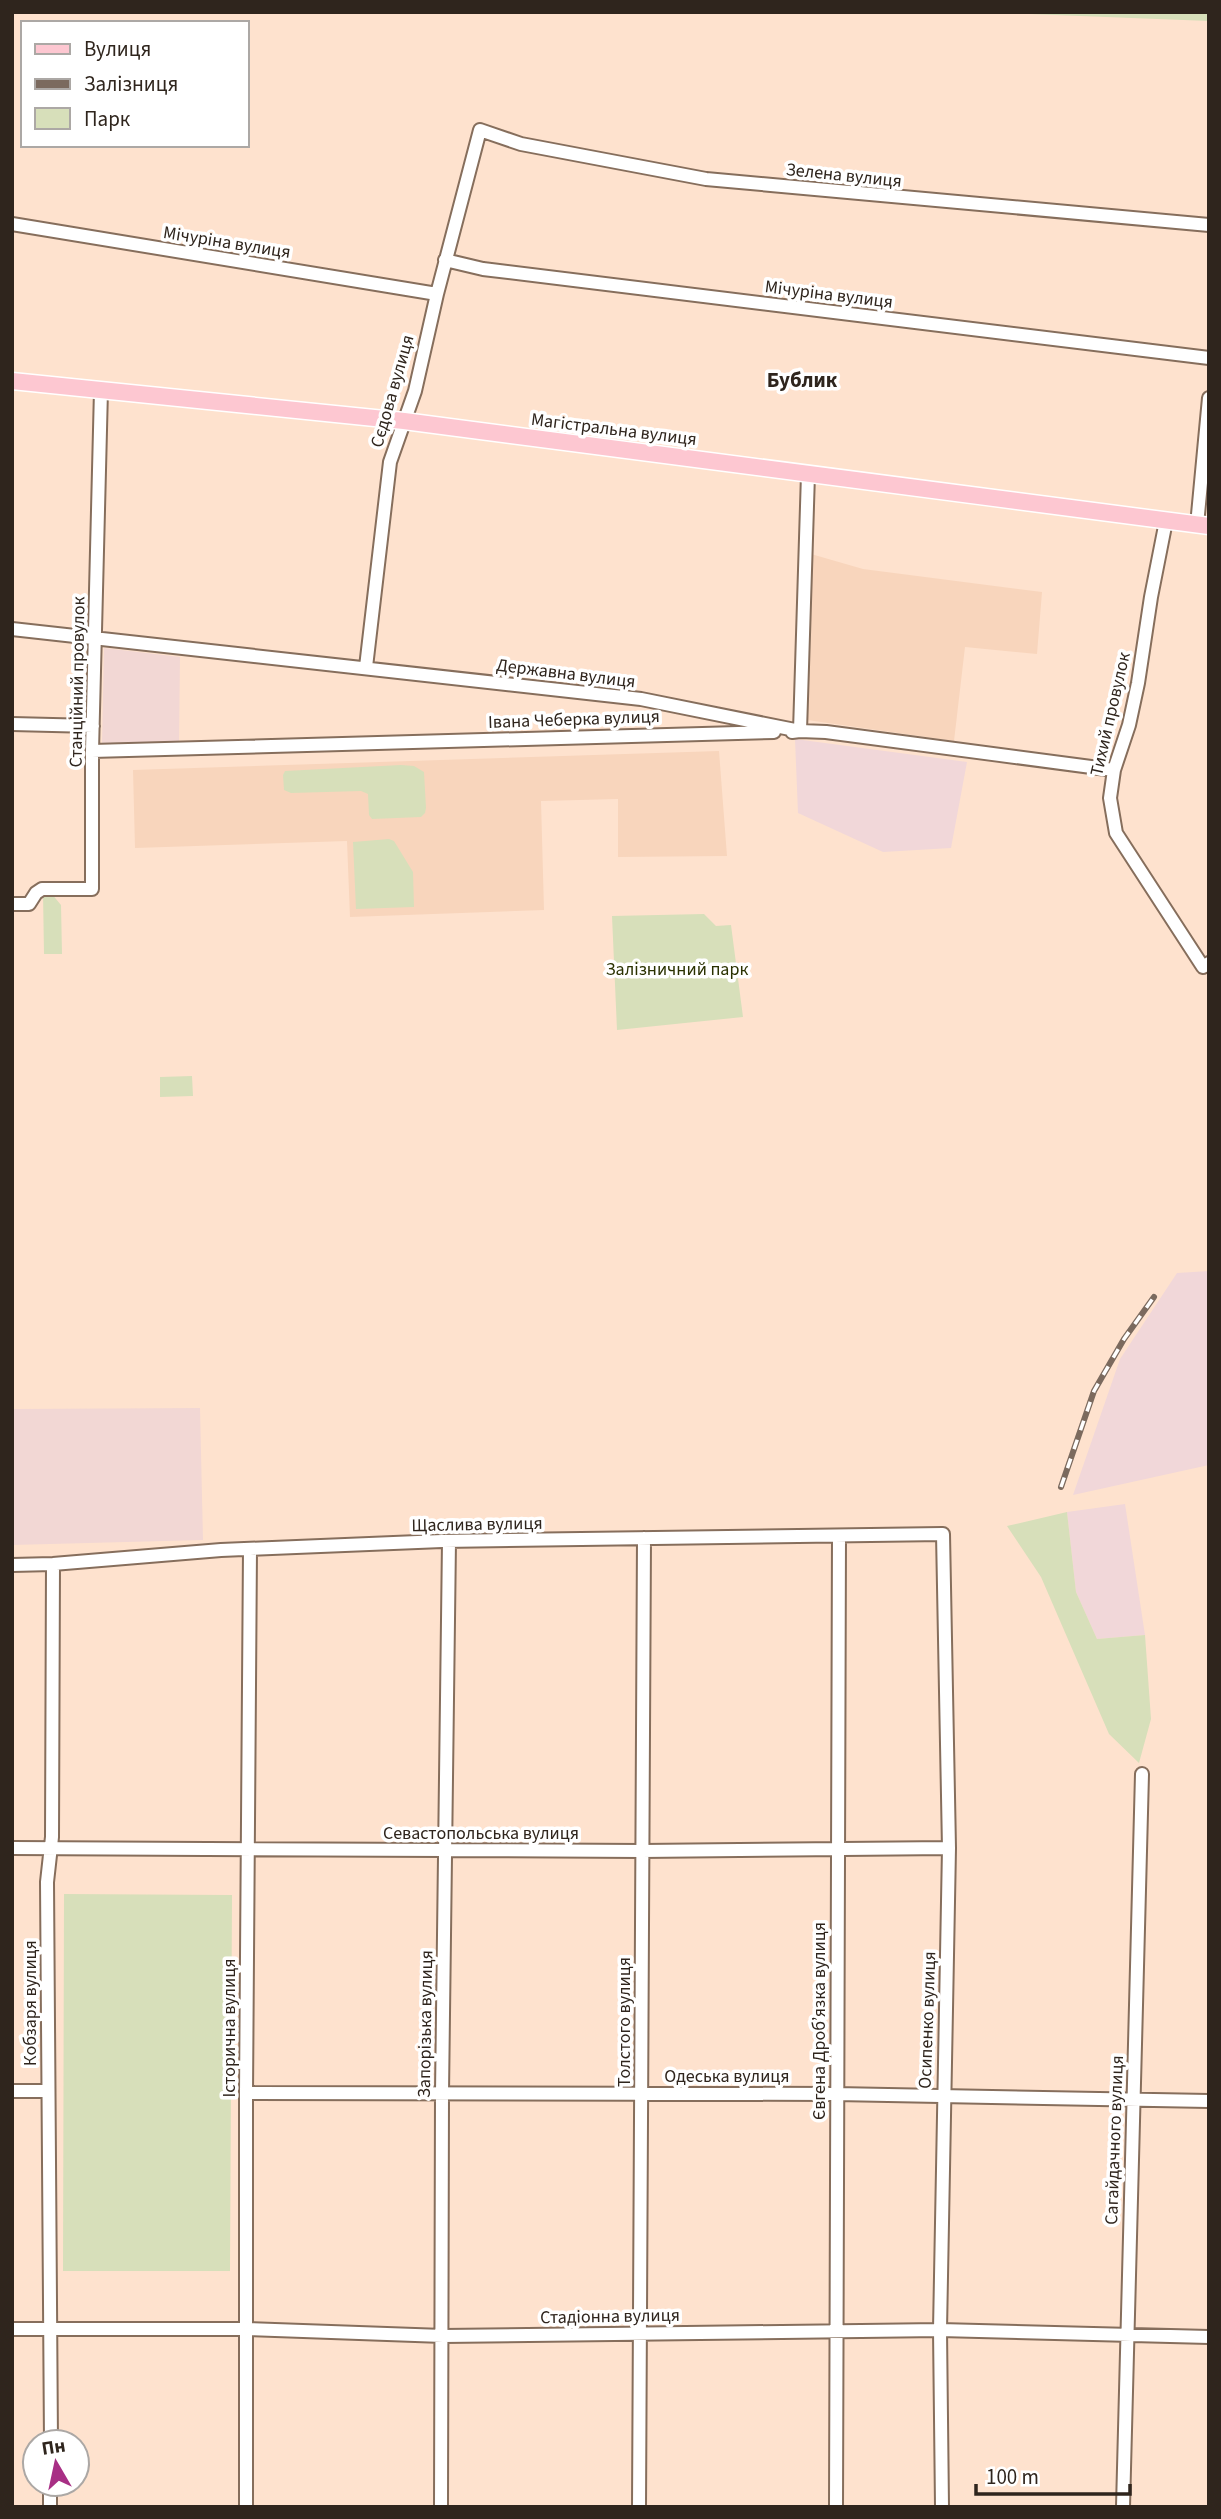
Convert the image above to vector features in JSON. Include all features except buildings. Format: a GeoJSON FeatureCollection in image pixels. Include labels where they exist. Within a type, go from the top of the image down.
{"type":"FeatureCollection","features":[{"type":"Feature","properties":{"kind":"main road","name":"Магістральна вулиця"},"geometry":{"type":"LineString","coordinates":[[12,381],[404,421],[1203,525]]}},
{"type":"Feature","properties":{"kind":"street","name":"Зелена вулиця"},"geometry":{"type":"LineString","coordinates":[[480,130],[521,144],[706,179],[1209,225]]}},
{"type":"Feature","properties":{"kind":"street","name":"Сєдова вулиця"},"geometry":{"type":"LineString","coordinates":[[366,667],[390,462],[415,391],[480,130]]}},
{"type":"Feature","properties":{"kind":"street","name":"Мічуріна вулиця"},"geometry":{"type":"LineString","coordinates":[[12,224],[437,294]]}},
{"type":"Feature","properties":{"kind":"street","name":"Мічуріна вулиця"},"geometry":{"type":"LineString","coordinates":[[446,260],[483,269],[1209,358]]}},
{"type":"Feature","properties":{"kind":"street","name":"Станційний провулок"},"geometry":{"type":"LineString","coordinates":[[12,904],[29,904],[42,889],[92,889],[92,751],[101,390]]}},
{"type":"Feature","properties":{"kind":"street"},"geometry":{"type":"LineString","coordinates":[[1203,525],[1209,398]]}},
{"type":"Feature","properties":{"kind":"street"},"geometry":{"type":"LineString","coordinates":[[800,731],[808,474]]}},
{"type":"Feature","properties":{"kind":"street","name":"Тихий провулок"},"geometry":{"type":"LineString","coordinates":[[1166,521],[1138,683],[1129,725],[1114,770],[1110,798],[1116,833],[1203,967],[1209,963]]}},
{"type":"Feature","properties":{"kind":"street","name":"Державна вулиця"},"geometry":{"type":"LineString","coordinates":[[12,629],[641,699],[800,731],[826,732],[1114,770]]}},
{"type":"Feature","properties":{"kind":"street"},"geometry":{"type":"LineString","coordinates":[[12,724],[93,726]]}},
{"type":"Feature","properties":{"kind":"street","name":"Івана Чеберка вулиця"},"geometry":{"type":"LineString","coordinates":[[92,751],[800,731]]}},
{"type":"Feature","properties":{"kind":"street","name":"Щаслива вулиця"},"geometry":{"type":"LineString","coordinates":[[12,1565],[250,1549],[449,1541],[943,1534]]}},
{"type":"Feature","properties":{"kind":"street","name":"Осипенко вулиця"},"geometry":{"type":"LineString","coordinates":[[942,2507],[940,2330],[949,1849],[943,1534]]}},
{"type":"Feature","properties":{"kind":"street","name":"Євгена Дроб’язка вулиця"},"geometry":{"type":"LineString","coordinates":[[836,2507],[839,1536]]}},
{"type":"Feature","properties":{"kind":"street","name":"Толстого вулиця"},"geometry":{"type":"LineString","coordinates":[[639,2507],[643,1538]]}},
{"type":"Feature","properties":{"kind":"street","name":"Запорізька вулиця"},"geometry":{"type":"LineString","coordinates":[[441,2507],[444,1851],[449,1541]]}},
{"type":"Feature","properties":{"kind":"street","name":"Історична вулиця"},"geometry":{"type":"LineString","coordinates":[[246,2507],[250,1549]]}},
{"type":"Feature","properties":{"kind":"street","name":"Кобзаря вулиця"},"geometry":{"type":"LineString","coordinates":[[51,2428],[47,1882],[51,1849],[53,1564]]}},
{"type":"Feature","properties":{"kind":"street","name":"Сагайдачного вулиця"},"geometry":{"type":"LineString","coordinates":[[1123,2507],[1142,1774]]}},
{"type":"Feature","properties":{"kind":"street","name":"Севастопольська вулиця"},"geometry":{"type":"LineString","coordinates":[[12,1848],[444,1851],[949,1849]]}},
{"type":"Feature","properties":{"kind":"street"},"geometry":{"type":"LineString","coordinates":[[12,2091],[47,2091]]}},
{"type":"Feature","properties":{"kind":"street","name":"Одеська вулиця"},"geometry":{"type":"LineString","coordinates":[[246,2093],[836,2094],[1209,2101]]}},
{"type":"Feature","properties":{"kind":"street","name":"Стадіонна вулиця"},"geometry":{"type":"LineString","coordinates":[[12,2329],[246,2329],[443,2336],[940,2330],[1209,2337]]}},
{"type":"Feature","properties":{"kind":"shaded area"},"geometry":{"type":"Polygon","coordinates":[[[811,554],[863,569],[1042,592],[1037,654],[965,647],[954,741],[807,720],[811,554]]]}},
{"type":"Feature","properties":{"kind":"shaded area"},"geometry":{"type":"Polygon","coordinates":[[[104,648],[180,657],[179,741],[102,744],[104,648]]]}},
{"type":"Feature","properties":{"kind":"shaded area"},"geometry":{"type":"Polygon","coordinates":[[[795,739],[967,762],[951,848],[883,852],[798,813],[795,739]]]}},
{"type":"Feature","properties":{"kind":"shaded area"},"geometry":{"type":"Polygon","coordinates":[[[719,751],[727,856],[618,857],[618,799],[541,801],[544,910],[350,917],[347,841],[135,848],[133,770],[719,751]]]}},
{"type":"Feature","properties":{"kind":"shaded area"},"geometry":{"type":"Polygon","coordinates":[[[1209,1271],[1209,1465],[1073,1495],[1120,1359],[1177,1273],[1209,1271]]]}},
{"type":"Feature","properties":{"kind":"shaded area"},"geometry":{"type":"Polygon","coordinates":[[[200,1408],[203,1540],[12,1545],[12,1409],[200,1408]]]}},
{"type":"Feature","properties":{"kind":"shaded area"},"geometry":{"type":"Polygon","coordinates":[[[1125,1504],[1145,1635],[1097,1639],[1076,1592],[1067,1512],[1125,1504]]]}},
{"type":"Feature","properties":{"kind":"green space"},"geometry":{"type":"Polygon","coordinates":[[[980,12],[1209,12],[1209,21],[980,12]]]}},
{"type":"Feature","properties":{"kind":"green space"},"geometry":{"type":"Polygon","coordinates":[[[414,766],[424,772],[426,808],[421,817],[372,819],[369,815],[368,794],[361,791],[291,793],[284,790],[285,771],[414,766]]]}},
{"type":"Feature","properties":{"kind":"green space"},"geometry":{"type":"Polygon","coordinates":[[[389,839],[394,841],[413,872],[414,907],[356,909],[353,842],[389,839]]]}},
{"type":"Feature","properties":{"kind":"green space"},"geometry":{"type":"Polygon","coordinates":[[[43,893],[51,893],[61,905],[62,954],[44,954],[43,893]]]}},
{"type":"Feature","properties":{"kind":"green space","name":"Залізничний парк"},"geometry":{"type":"Polygon","coordinates":[[[704,914],[716,926],[731,925],[743,1017],[617,1030],[612,916],[704,914]]]}},
{"type":"Feature","properties":{"kind":"green space"},"geometry":{"type":"Polygon","coordinates":[[[192,1076],[193,1096],[160,1097],[160,1077],[192,1076]]]}},
{"type":"Feature","properties":{"kind":"green space"},"geometry":{"type":"Polygon","coordinates":[[[1067,1512],[1076,1592],[1097,1639],[1145,1635],[1151,1719],[1139,1763],[1109,1734],[1041,1577],[1007,1526],[1067,1512]]]}},
{"type":"Feature","properties":{"kind":"green space"},"geometry":{"type":"Polygon","coordinates":[[[64,1894],[232,1895],[230,2271],[63,2271],[64,1894]]]}},
{"type":"Feature","properties":{"kind":"railway"},"geometry":{"type":"LineString","coordinates":[[1061,1487],[1094,1391],[1124,1339],[1154,1297]]}},
{"type":"Feature","properties":{"kind":"district","name":"Бублик"},"geometry":{"type":"Point","coordinates":[802,380]}}]}
